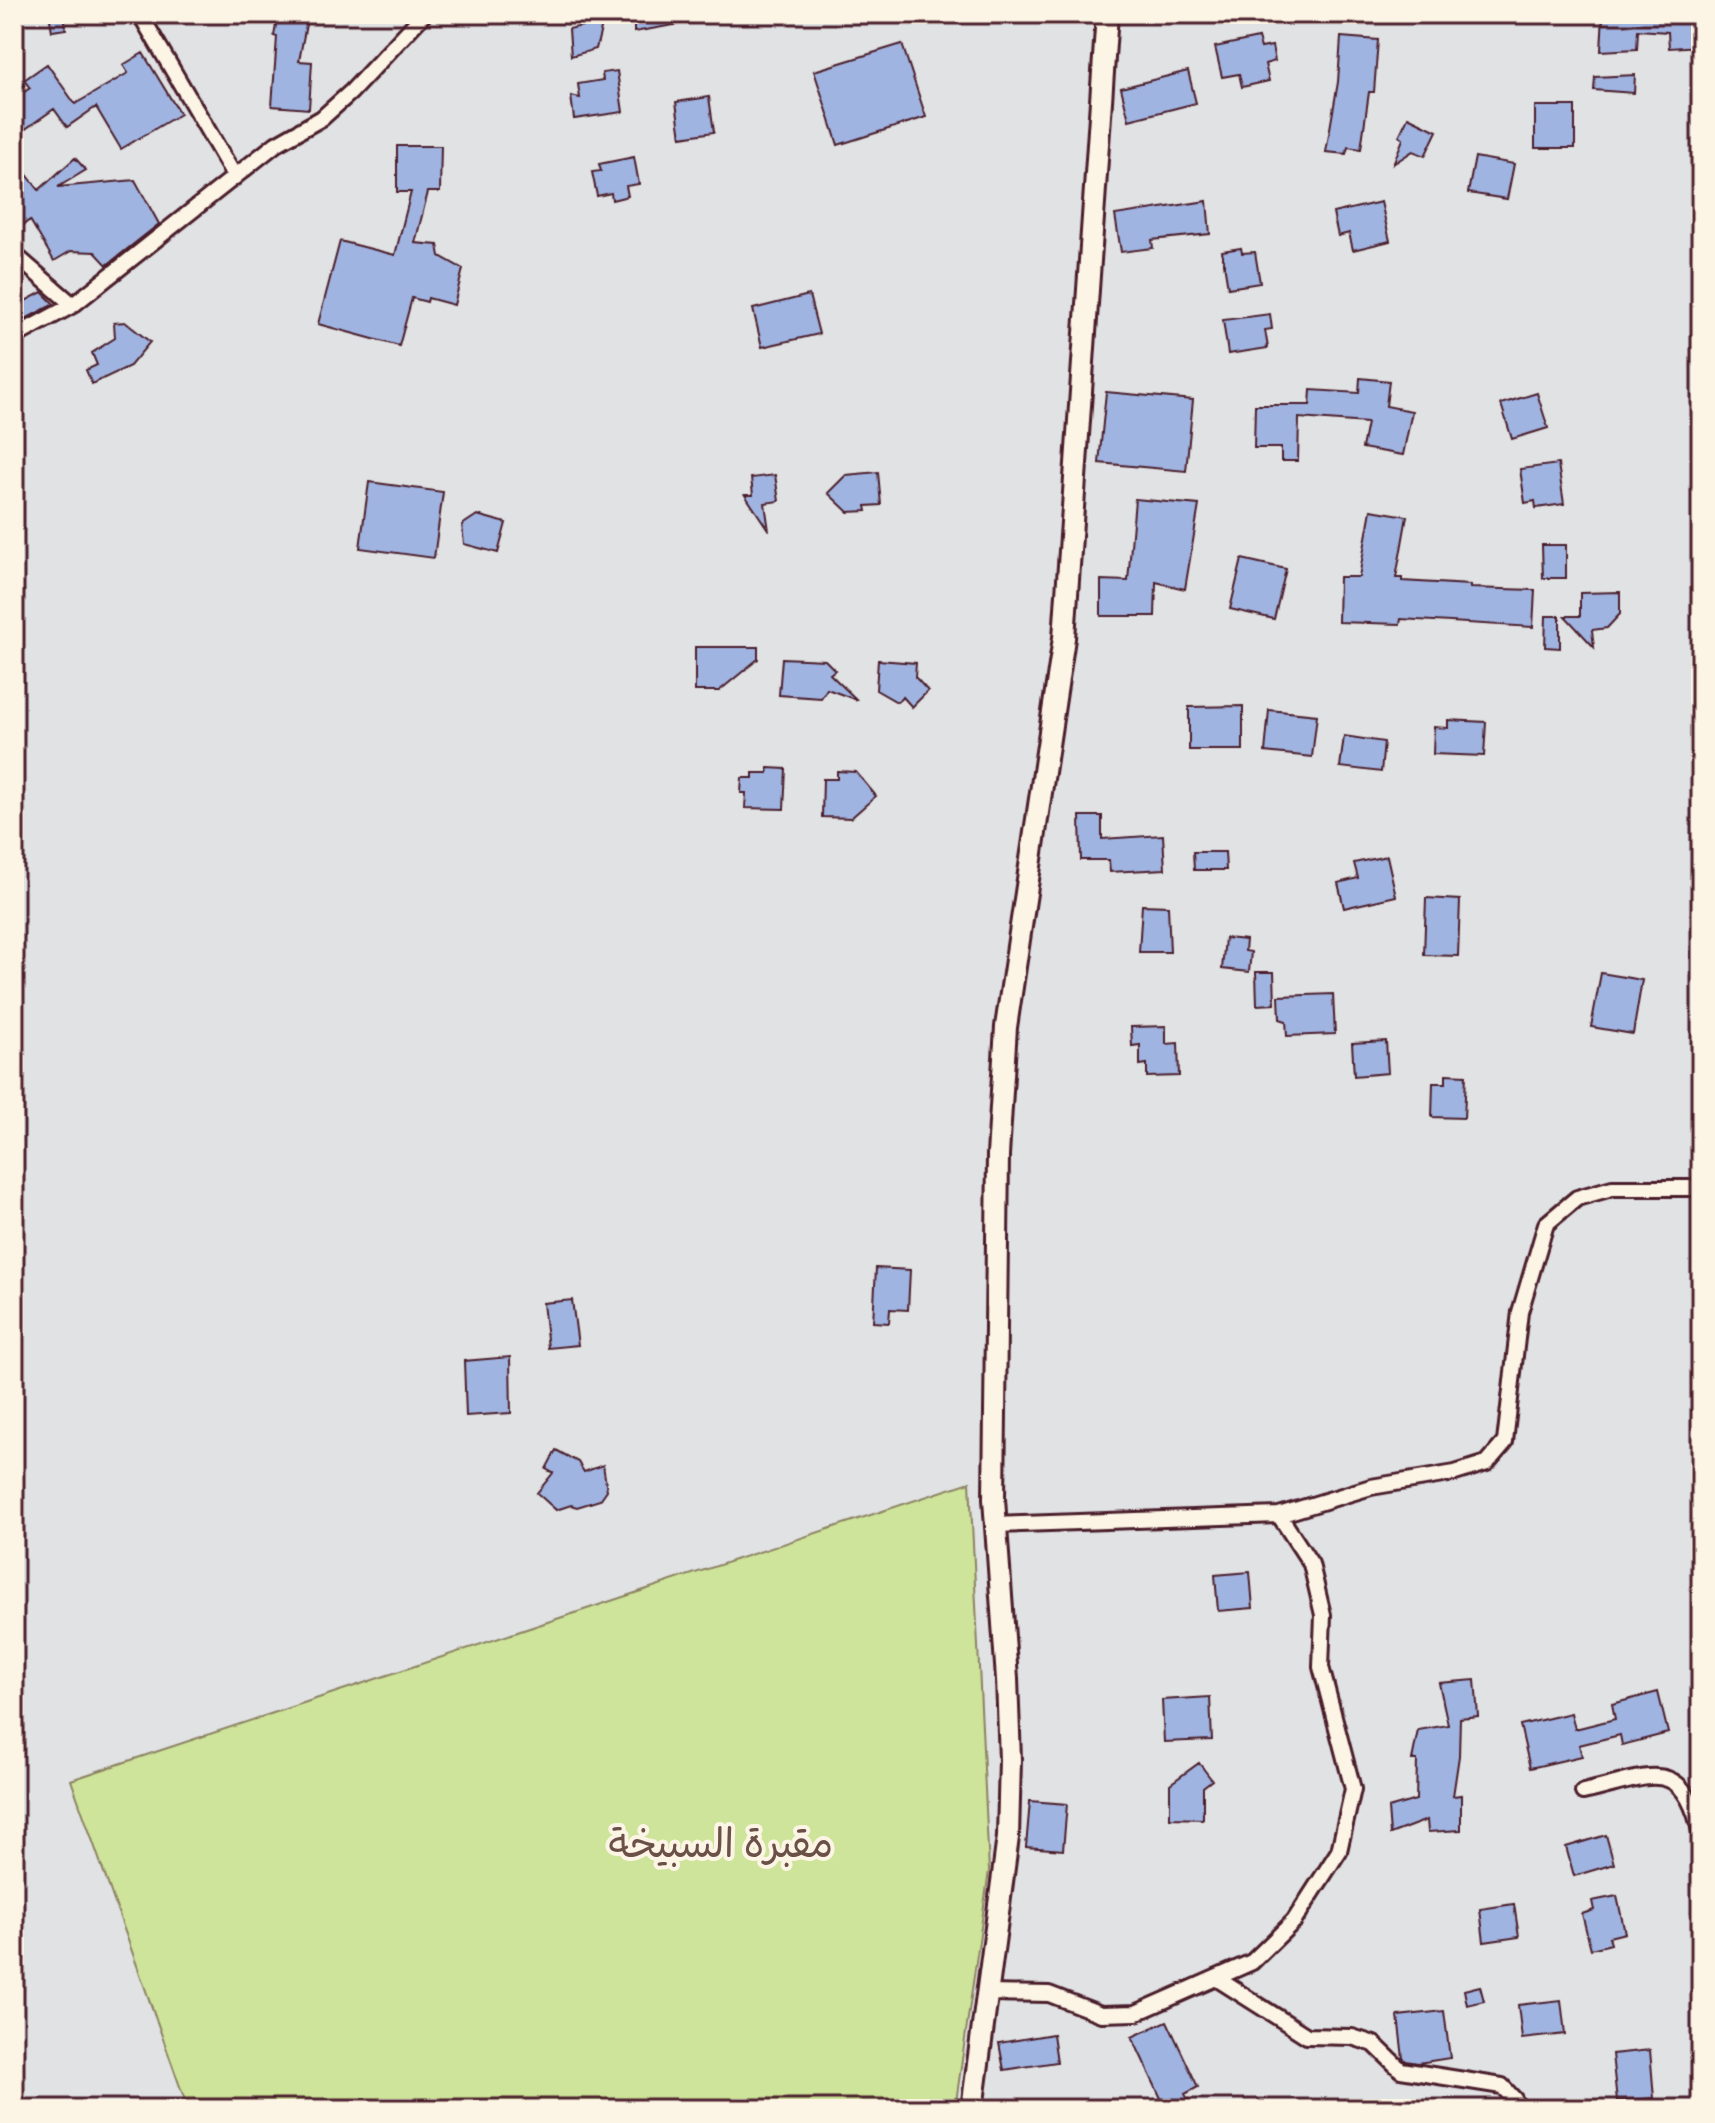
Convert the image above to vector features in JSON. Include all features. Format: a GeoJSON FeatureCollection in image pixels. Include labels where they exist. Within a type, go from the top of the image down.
{"type":"FeatureCollection","features":[{"type":"Feature","properties":{"kind":"street"},"geometry":{"type":"LineString","coordinates":[[140,14],[235,177]]}},
{"type":"Feature","properties":{"kind":"street"},"geometry":{"type":"LineString","coordinates":[[14,337],[73,305],[276,144],[322,118],[351,92],[424,14]]}},
{"type":"Feature","properties":{"kind":"street"},"geometry":{"type":"LineString","coordinates":[[972,2109],[1008,1837],[1010,1760],[1007,1679],[995,1525],[998,1155],[1006,1027],[1064,638],[1107,14]]}},
{"type":"Feature","properties":{"kind":"street"},"geometry":{"type":"LineString","coordinates":[[14,254],[73,305]]}},
{"type":"Feature","properties":{"kind":"street"},"geometry":{"type":"LineString","coordinates":[[995,1525],[1279,1515],[1371,1487],[1455,1473],[1487,1463],[1505,1442],[1520,1312],[1546,1224],[1577,1198],[1612,1188],[1701,1188]]}},
{"type":"Feature","properties":{"kind":"street"},"geometry":{"type":"LineString","coordinates":[[987,1993],[1049,1994],[1101,2014],[1136,2013],[1252,1962],[1294,1921],[1339,1851],[1353,1789],[1321,1667],[1323,1615],[1311,1564],[1279,1515]]}},
{"type":"Feature","properties":{"kind":"street"},"geometry":{"type":"LineString","coordinates":[[1583,1792],[1660,1775],[1677,1783],[1689,1796],[1701,1835]]}},
{"type":"Feature","properties":{"kind":"street"},"geometry":{"type":"LineString","coordinates":[[1216,1978],[1307,2036],[1352,2037],[1374,2044],[1401,2070],[1502,2086],[1519,2109]]}},
{"type":"Feature","properties":{"kind":"green space","name":"مقبرة السبيخة"},"geometry":{"type":"Polygon","coordinates":[[[970,1482],[989,1871],[955,2109],[188,2109],[71,1780],[970,1482]]]}},
{"type":"Feature","properties":{"kind":"building"},"geometry":{"type":"Polygon","coordinates":[[[49,14],[64,14],[66,29],[52,31],[49,14]]]}},
{"type":"Feature","properties":{"kind":"building"},"geometry":{"type":"Polygon","coordinates":[[[278,14],[308,14],[299,61],[312,62],[309,109],[272,106],[277,37],[274,36],[278,14]]]}},
{"type":"Feature","properties":{"kind":"building"},"geometry":{"type":"Polygon","coordinates":[[[634,14],[690,14],[691,22],[634,32],[634,14]]]}},
{"type":"Feature","properties":{"kind":"building"},"geometry":{"type":"Polygon","coordinates":[[[1603,14],[1690,14],[1690,21],[1700,20],[1701,46],[1669,48],[1668,32],[1638,30],[1637,49],[1601,51],[1603,14]]]}},
{"type":"Feature","properties":{"kind":"building"},"geometry":{"type":"Polygon","coordinates":[[[603,21],[596,49],[571,56],[569,29],[603,21]]]}},
{"type":"Feature","properties":{"kind":"building"},"geometry":{"type":"Polygon","coordinates":[[[1341,37],[1378,40],[1374,92],[1369,92],[1361,149],[1348,147],[1346,154],[1326,152],[1338,82],[1341,37]]]}},
{"type":"Feature","properties":{"kind":"building"},"geometry":{"type":"Polygon","coordinates":[[[1258,38],[1261,48],[1272,46],[1275,61],[1265,64],[1269,81],[1242,87],[1239,74],[1222,77],[1215,47],[1258,38]]]}},
{"type":"Feature","properties":{"kind":"building"},"geometry":{"type":"Polygon","coordinates":[[[902,44],[926,117],[838,145],[814,71],[902,44]]]}},
{"type":"Feature","properties":{"kind":"building"},"geometry":{"type":"Polygon","coordinates":[[[143,53],[180,114],[121,149],[96,107],[67,127],[54,109],[14,137],[14,99],[30,88],[24,80],[47,64],[75,104],[128,73],[123,65],[143,53]]]}},
{"type":"Feature","properties":{"kind":"building"},"geometry":{"type":"Polygon","coordinates":[[[617,71],[623,112],[574,119],[571,96],[580,98],[578,84],[603,80],[602,73],[617,71]]]}},
{"type":"Feature","properties":{"kind":"building"},"geometry":{"type":"Polygon","coordinates":[[[1188,71],[1196,103],[1129,120],[1121,88],[1188,71]]]}},
{"type":"Feature","properties":{"kind":"building"},"geometry":{"type":"Polygon","coordinates":[[[1635,75],[1634,93],[1594,90],[1595,77],[1635,75]]]}},
{"type":"Feature","properties":{"kind":"building"},"geometry":{"type":"Polygon","coordinates":[[[709,97],[714,132],[681,137],[676,102],[709,97]]]}},
{"type":"Feature","properties":{"kind":"building"},"geometry":{"type":"Polygon","coordinates":[[[1535,106],[1575,106],[1575,148],[1535,148],[1535,106]]]}},
{"type":"Feature","properties":{"kind":"building"},"geometry":{"type":"Polygon","coordinates":[[[1408,117],[1437,131],[1425,156],[1413,151],[1393,164],[1403,139],[1399,136],[1408,117]]]}},
{"type":"Feature","properties":{"kind":"building"},"geometry":{"type":"Polygon","coordinates":[[[397,146],[441,146],[440,192],[428,192],[415,243],[438,245],[440,256],[463,269],[454,305],[428,298],[427,302],[412,298],[399,346],[318,324],[340,241],[395,255],[411,192],[397,192],[397,146]]]}},
{"type":"Feature","properties":{"kind":"building"},"geometry":{"type":"Polygon","coordinates":[[[634,157],[639,184],[626,186],[628,196],[612,200],[611,193],[597,196],[592,172],[601,171],[599,164],[634,157]]]}},
{"type":"Feature","properties":{"kind":"building"},"geometry":{"type":"Polygon","coordinates":[[[1475,157],[1514,164],[1507,199],[1468,193],[1475,157]]]}},
{"type":"Feature","properties":{"kind":"building"},"geometry":{"type":"Polygon","coordinates":[[[14,158],[39,190],[75,158],[86,170],[58,187],[135,180],[159,224],[107,265],[95,252],[71,251],[54,261],[30,220],[23,225],[14,213],[14,158]]]}},
{"type":"Feature","properties":{"kind":"building"},"geometry":{"type":"Polygon","coordinates":[[[1207,201],[1210,234],[1152,240],[1153,248],[1121,252],[1115,215],[1207,201]]]}},
{"type":"Feature","properties":{"kind":"building"},"geometry":{"type":"Polygon","coordinates":[[[1381,202],[1390,241],[1353,250],[1349,233],[1338,236],[1333,213],[1381,202]]]}},
{"type":"Feature","properties":{"kind":"building"},"geometry":{"type":"Polygon","coordinates":[[[1241,248],[1242,253],[1255,252],[1260,283],[1228,288],[1222,251],[1241,248]]]}},
{"type":"Feature","properties":{"kind":"building"},"geometry":{"type":"Polygon","coordinates":[[[42,292],[54,304],[18,323],[14,307],[42,292]]]}},
{"type":"Feature","properties":{"kind":"building"},"geometry":{"type":"Polygon","coordinates":[[[809,295],[819,334],[762,347],[753,309],[809,295]]]}},
{"type":"Feature","properties":{"kind":"building"},"geometry":{"type":"Polygon","coordinates":[[[1270,314],[1272,329],[1265,330],[1268,348],[1228,354],[1223,320],[1270,314]]]}},
{"type":"Feature","properties":{"kind":"building"},"geometry":{"type":"Polygon","coordinates":[[[125,322],[150,342],[130,366],[92,384],[86,370],[97,365],[92,353],[115,338],[114,323],[125,322]]]}},
{"type":"Feature","properties":{"kind":"building"},"geometry":{"type":"Polygon","coordinates":[[[1360,378],[1389,381],[1386,406],[1412,411],[1403,455],[1362,448],[1367,423],[1299,418],[1298,461],[1281,461],[1281,448],[1254,448],[1255,405],[1310,405],[1311,390],[1359,393],[1360,378]]]}},
{"type":"Feature","properties":{"kind":"building"},"geometry":{"type":"Polygon","coordinates":[[[1106,392],[1193,400],[1186,471],[1099,463],[1106,392]]]}},
{"type":"Feature","properties":{"kind":"building"},"geometry":{"type":"Polygon","coordinates":[[[1537,393],[1548,428],[1512,439],[1501,404],[1537,393]]]}},
{"type":"Feature","properties":{"kind":"building"},"geometry":{"type":"Polygon","coordinates":[[[1558,464],[1564,504],[1536,508],[1535,501],[1525,503],[1520,469],[1558,464]]]}},
{"type":"Feature","properties":{"kind":"building"},"geometry":{"type":"Polygon","coordinates":[[[878,472],[881,505],[866,506],[867,511],[848,512],[828,493],[846,475],[878,472]]]}},
{"type":"Feature","properties":{"kind":"building"},"geometry":{"type":"Polygon","coordinates":[[[775,475],[779,501],[765,503],[769,531],[745,495],[753,495],[751,478],[775,475]]]}},
{"type":"Feature","properties":{"kind":"building"},"geometry":{"type":"Polygon","coordinates":[[[369,482],[443,492],[434,558],[360,548],[369,482]]]}},
{"type":"Feature","properties":{"kind":"building"},"geometry":{"type":"Polygon","coordinates":[[[1135,499],[1199,505],[1185,589],[1156,582],[1155,616],[1101,616],[1101,580],[1128,581],[1135,499]]]}},
{"type":"Feature","properties":{"kind":"building"},"geometry":{"type":"Polygon","coordinates":[[[1371,510],[1407,516],[1396,578],[1402,578],[1402,581],[1470,585],[1470,588],[1535,590],[1533,627],[1401,619],[1400,624],[1338,622],[1339,577],[1359,577],[1371,510]]]}},
{"type":"Feature","properties":{"kind":"building"},"geometry":{"type":"Polygon","coordinates":[[[477,515],[506,523],[498,553],[464,544],[462,525],[477,515]]]}},
{"type":"Feature","properties":{"kind":"building"},"geometry":{"type":"Polygon","coordinates":[[[1542,545],[1566,545],[1566,578],[1543,578],[1542,545]]]}},
{"type":"Feature","properties":{"kind":"building"},"geometry":{"type":"Polygon","coordinates":[[[1242,559],[1286,569],[1274,619],[1230,609],[1242,559]]]}},
{"type":"Feature","properties":{"kind":"building"},"geometry":{"type":"Polygon","coordinates":[[[1620,592],[1620,614],[1607,628],[1592,630],[1594,647],[1565,616],[1580,616],[1580,593],[1620,592]]]}},
{"type":"Feature","properties":{"kind":"building"},"geometry":{"type":"Polygon","coordinates":[[[1546,616],[1560,616],[1560,648],[1545,647],[1546,616]]]}},
{"type":"Feature","properties":{"kind":"building"},"geometry":{"type":"Polygon","coordinates":[[[695,647],[758,647],[758,659],[719,691],[695,691],[695,647]]]}},
{"type":"Feature","properties":{"kind":"building"},"geometry":{"type":"Polygon","coordinates":[[[782,658],[825,660],[835,670],[830,674],[857,700],[827,689],[821,698],[779,695],[782,658]]]}},
{"type":"Feature","properties":{"kind":"building"},"geometry":{"type":"Polygon","coordinates":[[[878,660],[916,663],[915,677],[928,691],[912,707],[903,697],[897,702],[876,690],[878,660]]]}},
{"type":"Feature","properties":{"kind":"building"},"geometry":{"type":"Polygon","coordinates":[[[1243,706],[1243,750],[1189,750],[1189,707],[1243,706]]]}},
{"type":"Feature","properties":{"kind":"building"},"geometry":{"type":"Polygon","coordinates":[[[1269,710],[1317,715],[1312,757],[1265,752],[1269,710]]]}},
{"type":"Feature","properties":{"kind":"building"},"geometry":{"type":"Polygon","coordinates":[[[1448,720],[1486,722],[1484,756],[1433,754],[1434,727],[1448,728],[1448,720]]]}},
{"type":"Feature","properties":{"kind":"building"},"geometry":{"type":"Polygon","coordinates":[[[1344,736],[1384,742],[1381,772],[1340,767],[1344,736]]]}},
{"type":"Feature","properties":{"kind":"building"},"geometry":{"type":"Polygon","coordinates":[[[768,768],[786,769],[784,809],[745,808],[746,793],[741,793],[742,778],[753,778],[753,773],[768,773],[768,768]]]}},
{"type":"Feature","properties":{"kind":"building"},"geometry":{"type":"Polygon","coordinates":[[[837,771],[856,772],[876,796],[851,818],[822,817],[823,779],[837,779],[837,771]]]}},
{"type":"Feature","properties":{"kind":"building"},"geometry":{"type":"Polygon","coordinates":[[[1080,816],[1102,816],[1102,839],[1163,835],[1165,869],[1110,872],[1109,860],[1081,860],[1080,816]]]}},
{"type":"Feature","properties":{"kind":"building"},"geometry":{"type":"Polygon","coordinates":[[[1193,852],[1225,852],[1226,870],[1194,870],[1193,852]]]}},
{"type":"Feature","properties":{"kind":"building"},"geometry":{"type":"Polygon","coordinates":[[[1387,856],[1396,896],[1344,908],[1338,883],[1358,878],[1354,863],[1387,856]]]}},
{"type":"Feature","properties":{"kind":"building"},"geometry":{"type":"Polygon","coordinates":[[[1426,898],[1460,900],[1458,956],[1424,955],[1426,898]]]}},
{"type":"Feature","properties":{"kind":"building"},"geometry":{"type":"Polygon","coordinates":[[[1142,905],[1168,906],[1170,952],[1139,952],[1142,905]]]}},
{"type":"Feature","properties":{"kind":"building"},"geometry":{"type":"Polygon","coordinates":[[[1225,938],[1246,940],[1245,951],[1251,952],[1249,972],[1222,969],[1225,938]]]}},
{"type":"Feature","properties":{"kind":"building"},"geometry":{"type":"Polygon","coordinates":[[[1256,972],[1274,972],[1275,1004],[1257,1005],[1256,972]]]}},
{"type":"Feature","properties":{"kind":"building"},"geometry":{"type":"Polygon","coordinates":[[[1601,973],[1642,980],[1633,1034],[1591,1027],[1601,973]]]}},
{"type":"Feature","properties":{"kind":"building"},"geometry":{"type":"Polygon","coordinates":[[[1333,994],[1335,1034],[1287,1036],[1286,1021],[1280,1019],[1279,996],[1333,994]]]}},
{"type":"Feature","properties":{"kind":"building"},"geometry":{"type":"Polygon","coordinates":[[[1166,1026],[1166,1044],[1178,1043],[1179,1076],[1147,1077],[1147,1064],[1140,1065],[1140,1045],[1132,1046],[1131,1027],[1166,1026]]]}},
{"type":"Feature","properties":{"kind":"building"},"geometry":{"type":"Polygon","coordinates":[[[1386,1041],[1388,1073],[1354,1076],[1352,1043],[1386,1041]]]}},
{"type":"Feature","properties":{"kind":"building"},"geometry":{"type":"Polygon","coordinates":[[[1446,1074],[1466,1075],[1464,1118],[1432,1117],[1433,1083],[1446,1083],[1446,1074]]]}},
{"type":"Feature","properties":{"kind":"building"},"geometry":{"type":"Polygon","coordinates":[[[876,1268],[910,1270],[908,1310],[890,1309],[889,1323],[873,1322],[876,1268]]]}},
{"type":"Feature","properties":{"kind":"building"},"geometry":{"type":"Polygon","coordinates":[[[572,1300],[578,1345],[548,1348],[543,1303],[572,1300]]]}},
{"type":"Feature","properties":{"kind":"building"},"geometry":{"type":"Polygon","coordinates":[[[510,1357],[511,1413],[466,1416],[464,1361],[510,1357]]]}},
{"type":"Feature","properties":{"kind":"building"},"geometry":{"type":"Polygon","coordinates":[[[556,1450],[578,1462],[584,1472],[603,1465],[607,1490],[600,1500],[556,1510],[537,1493],[553,1473],[546,1469],[556,1450]]]}},
{"type":"Feature","properties":{"kind":"building"},"geometry":{"type":"Polygon","coordinates":[[[1250,1572],[1253,1608],[1218,1611],[1215,1575],[1250,1572]]]}},
{"type":"Feature","properties":{"kind":"building"},"geometry":{"type":"Polygon","coordinates":[[[1475,1680],[1478,1716],[1460,1718],[1459,1756],[1453,1796],[1461,1795],[1461,1830],[1428,1832],[1427,1820],[1390,1834],[1388,1808],[1416,1800],[1417,1760],[1412,1760],[1418,1730],[1448,1725],[1439,1683],[1475,1680]]]}},
{"type":"Feature","properties":{"kind":"building"},"geometry":{"type":"Polygon","coordinates":[[[1658,1692],[1668,1733],[1622,1745],[1620,1735],[1579,1745],[1582,1756],[1530,1768],[1520,1725],[1571,1713],[1575,1729],[1615,1719],[1612,1704],[1658,1692]]]}},
{"type":"Feature","properties":{"kind":"building"},"geometry":{"type":"Polygon","coordinates":[[[1210,1697],[1212,1740],[1164,1742],[1162,1700],[1210,1697]]]}},
{"type":"Feature","properties":{"kind":"building"},"geometry":{"type":"Polygon","coordinates":[[[1199,1763],[1212,1780],[1203,1787],[1203,1819],[1170,1818],[1170,1784],[1199,1763]]]}},
{"type":"Feature","properties":{"kind":"building"},"geometry":{"type":"Polygon","coordinates":[[[1030,1801],[1067,1804],[1063,1850],[1026,1847],[1030,1801]]]}},
{"type":"Feature","properties":{"kind":"building"},"geometry":{"type":"Polygon","coordinates":[[[1606,1835],[1614,1864],[1574,1876],[1566,1847],[1606,1835]]]}},
{"type":"Feature","properties":{"kind":"building"},"geometry":{"type":"Polygon","coordinates":[[[1617,1896],[1625,1933],[1609,1937],[1611,1944],[1591,1949],[1582,1914],[1594,1910],[1592,1901],[1617,1896]]]}},
{"type":"Feature","properties":{"kind":"building"},"geometry":{"type":"Polygon","coordinates":[[[1514,1904],[1519,1937],[1484,1942],[1480,1909],[1514,1904]]]}},
{"type":"Feature","properties":{"kind":"building"},"geometry":{"type":"Polygon","coordinates":[[[1480,1986],[1484,2001],[1467,2005],[1464,1990],[1480,1986]]]}},
{"type":"Feature","properties":{"kind":"building"},"geometry":{"type":"Polygon","coordinates":[[[1561,2000],[1565,2034],[1522,2039],[1518,2005],[1561,2000]]]}},
{"type":"Feature","properties":{"kind":"building"},"geometry":{"type":"Polygon","coordinates":[[[1444,2011],[1450,2058],[1418,2063],[1406,2061],[1403,2058],[1398,2016],[1444,2011]]]}},
{"type":"Feature","properties":{"kind":"building"},"geometry":{"type":"Polygon","coordinates":[[[1167,2021],[1198,2087],[1185,2094],[1190,2103],[1178,2109],[1166,2109],[1132,2037],[1167,2021]]]}},
{"type":"Feature","properties":{"kind":"building"},"geometry":{"type":"Polygon","coordinates":[[[1053,2034],[1057,2062],[1004,2070],[999,2043],[1053,2034]]]}},
{"type":"Feature","properties":{"kind":"building"},"geometry":{"type":"Polygon","coordinates":[[[1650,2050],[1654,2098],[1617,2101],[1612,2054],[1650,2050]]]}}]}
